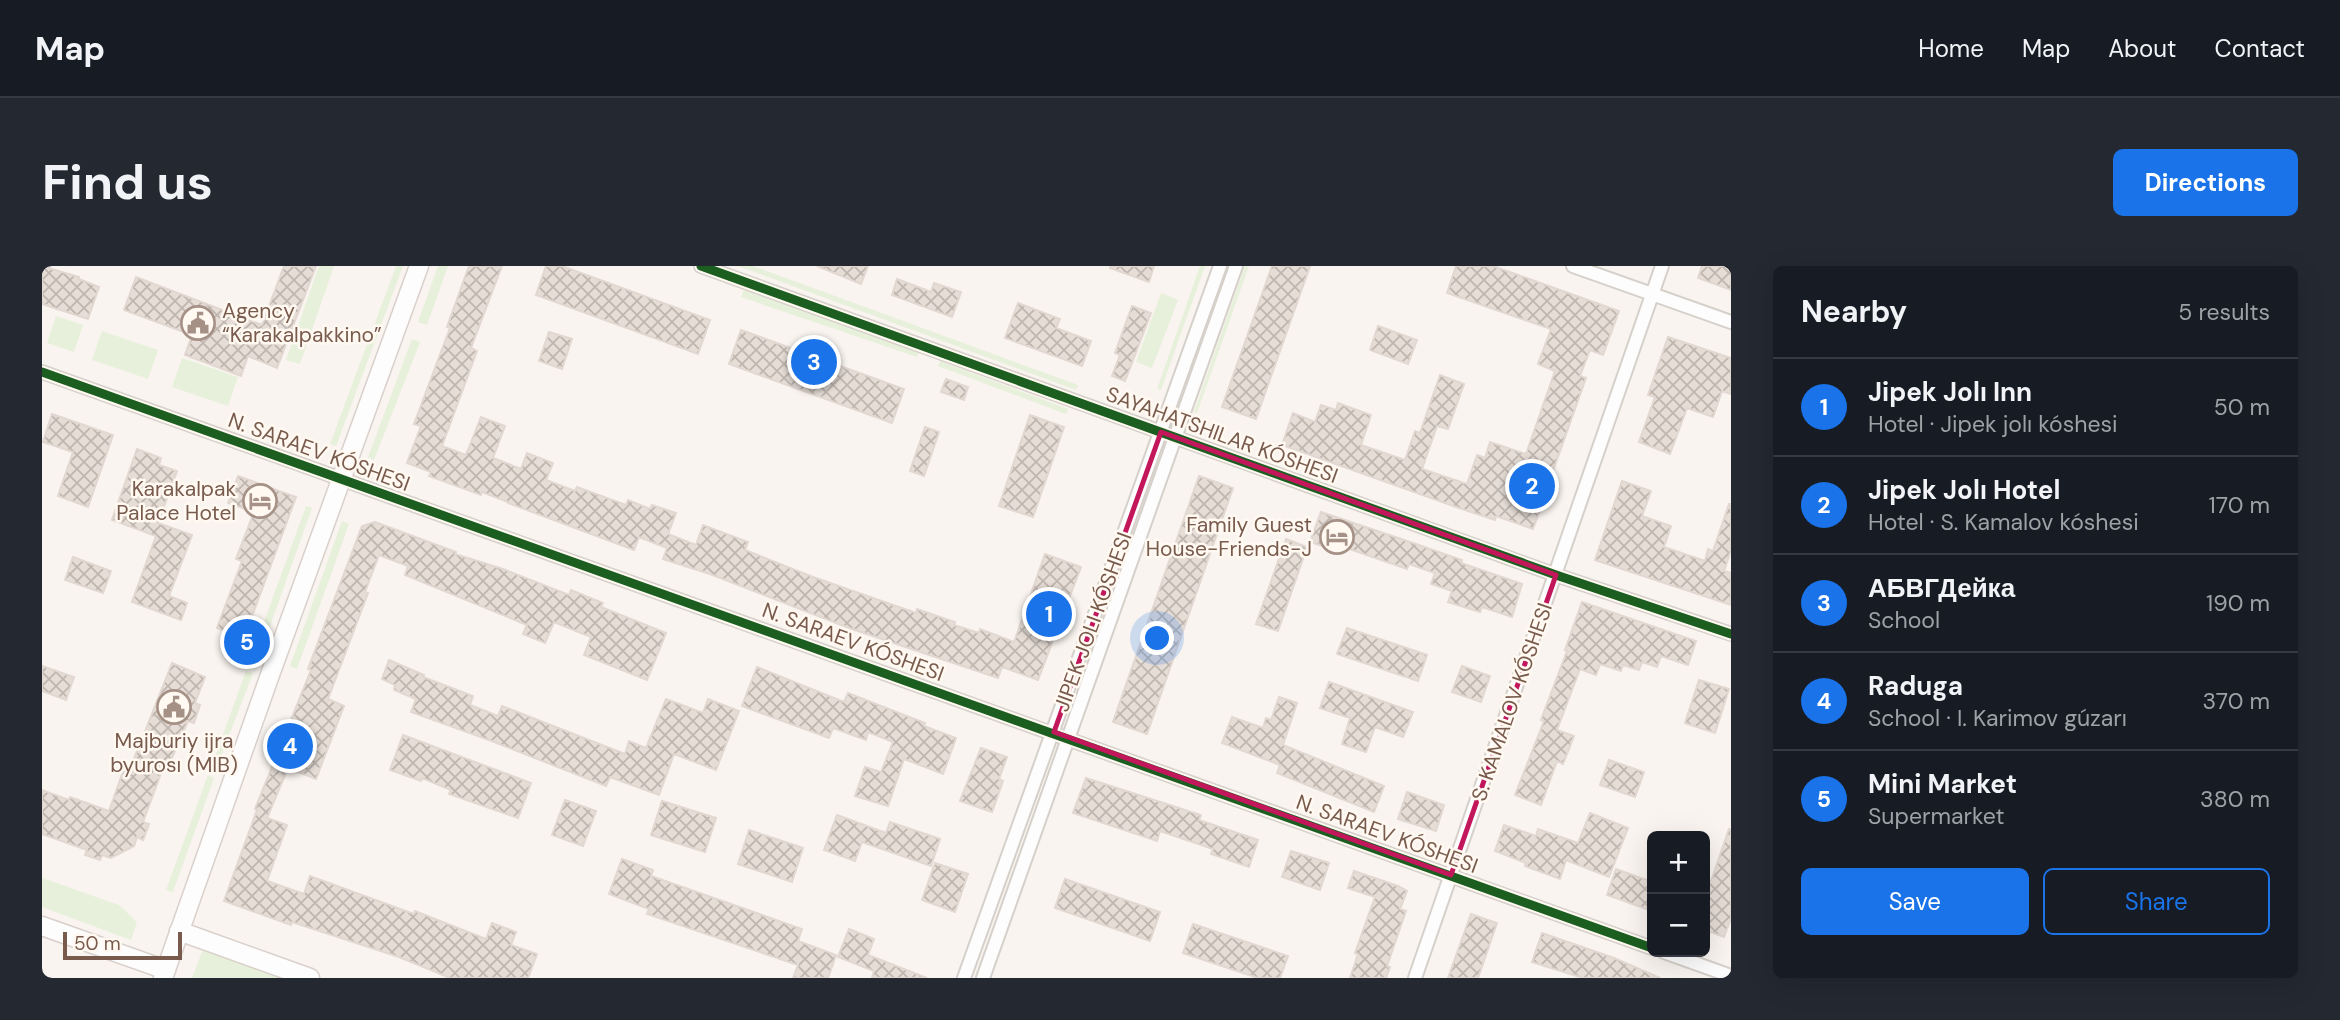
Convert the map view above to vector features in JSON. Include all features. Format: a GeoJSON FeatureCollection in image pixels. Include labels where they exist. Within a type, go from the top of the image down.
{"type":"FeatureCollection","features":[{"type":"Feature","properties":{"kind":"main road"},"geometry":{"type":"LineString","coordinates":[[42,926],[164,974],[419,266]]}},
{"type":"Feature","properties":{"kind":"main road"},"geometry":{"type":"LineString","coordinates":[[179,931],[310,978]]}},
{"type":"Feature","properties":{"kind":"street"},"geometry":{"type":"LineString","coordinates":[[701,266],[1556,575],[1731,634]]}},
{"type":"Feature","properties":{"kind":"street"},"geometry":{"type":"LineString","coordinates":[[964,978],[1220,266]]}},
{"type":"Feature","properties":{"kind":"street"},"geometry":{"type":"LineString","coordinates":[[983,978],[1236,266]]}},
{"type":"Feature","properties":{"kind":"street"},"geometry":{"type":"LineString","coordinates":[[1573,266],[1731,322]]}},
{"type":"Feature","properties":{"kind":"street","name":"S. KAMALOV KÓSHESI"},"geometry":{"type":"LineString","coordinates":[[1415,978],[1662,266]]}},
{"type":"Feature","properties":{"kind":"street","name":"N. SARAEV KÓSHESI"},"geometry":{"type":"LineString","coordinates":[[42,372],[1647,945]]}},
{"type":"Feature","properties":{"kind":"street"},"geometry":{"type":"LineString","coordinates":[[1678,957],[1731,976]]}},
{"type":"Feature","properties":{"kind":"highlighted area"},"geometry":{"type":"Polygon","coordinates":[[[1161,432],[1556,575],[1451,875],[1054,732],[1161,432]]]}},
{"type":"Feature","properties":{"kind":"green space"},"geometry":{"type":"Polygon","coordinates":[[[319,266],[334,266],[300,364],[286,360],[319,266]]]}},
{"type":"Feature","properties":{"kind":"green space"},"geometry":{"type":"Polygon","coordinates":[[[396,266],[403,266],[336,446],[330,444],[396,266]]]}},
{"type":"Feature","properties":{"kind":"green space"},"geometry":{"type":"Polygon","coordinates":[[[438,266],[448,266],[427,325],[418,322],[438,266]]]}},
{"type":"Feature","properties":{"kind":"green space"},"geometry":{"type":"Polygon","coordinates":[[[738,266],[753,266],[1078,385],[1076,390],[738,266]]]}},
{"type":"Feature","properties":{"kind":"green space"},"geometry":{"type":"Polygon","coordinates":[[[1200,266],[1205,266],[1161,390],[1157,389],[1200,266]]]}},
{"type":"Feature","properties":{"kind":"green space"},"geometry":{"type":"Polygon","coordinates":[[[1245,266],[1249,266],[1197,413],[1194,412],[1245,266]]]}},
{"type":"Feature","properties":{"kind":"green space"},"geometry":{"type":"Polygon","coordinates":[[[744,289],[918,352],[917,357],[741,297],[744,289]]]}},
{"type":"Feature","properties":{"kind":"green space"},"geometry":{"type":"Polygon","coordinates":[[[1161,293],[1178,300],[1152,368],[1136,362],[1161,293]]]}},
{"type":"Feature","properties":{"kind":"green space"},"geometry":{"type":"Polygon","coordinates":[[[56,316],[83,325],[74,352],[47,343],[56,316]]]}},
{"type":"Feature","properties":{"kind":"green space"},"geometry":{"type":"Polygon","coordinates":[[[102,331],[158,350],[148,379],[92,360],[102,331]]]}},
{"type":"Feature","properties":{"kind":"green space"},"geometry":{"type":"Polygon","coordinates":[[[412,339],[420,342],[374,460],[368,457],[412,339]]]}},
{"type":"Feature","properties":{"kind":"green space"},"geometry":{"type":"Polygon","coordinates":[[[182,358],[238,377],[228,406],[172,387],[182,358]]]}},
{"type":"Feature","properties":{"kind":"green space"},"geometry":{"type":"Polygon","coordinates":[[[940,361],[1068,409],[1066,414],[938,366],[940,361]]]}},
{"type":"Feature","properties":{"kind":"green space"},"geometry":{"type":"Polygon","coordinates":[[[306,506],[312,508],[258,660],[251,658],[306,506]]]}},
{"type":"Feature","properties":{"kind":"green space"},"geometry":{"type":"Polygon","coordinates":[[[342,521],[349,524],[297,669],[290,666],[342,521]]]}},
{"type":"Feature","properties":{"kind":"green space"},"geometry":{"type":"Polygon","coordinates":[[[246,671],[253,673],[217,767],[212,765],[246,671]]]}},
{"type":"Feature","properties":{"kind":"green space"},"geometry":{"type":"Polygon","coordinates":[[[208,775],[214,778],[173,892],[166,890],[208,775]]]}},
{"type":"Feature","properties":{"kind":"green space"},"geometry":{"type":"Polygon","coordinates":[[[42,878],[119,905],[137,922],[131,940],[42,907],[42,878]]]}},
{"type":"Feature","properties":{"kind":"green space"},"geometry":{"type":"Polygon","coordinates":[[[207,950],[284,978],[192,978],[202,952],[207,950]]]}},
{"type":"Feature","properties":{"kind":"building"},"geometry":{"type":"Polygon","coordinates":[[[42,266],[79,277],[99,287],[88,319],[42,304],[42,266]]]}},
{"type":"Feature","properties":{"kind":"building"},"geometry":{"type":"Polygon","coordinates":[[[284,266],[316,266],[277,368],[248,356],[241,376],[185,355],[192,335],[124,310],[136,277],[262,325],[284,266]]]}},
{"type":"Feature","properties":{"kind":"building"},"geometry":{"type":"Polygon","coordinates":[[[469,266],[502,266],[471,348],[477,351],[442,446],[466,455],[481,417],[505,426],[493,458],[521,469],[527,453],[553,463],[546,480],[575,491],[577,487],[626,505],[628,500],[650,509],[652,505],[676,513],[668,534],[696,545],[703,525],[748,542],[745,550],[813,577],[916,613],[917,609],[955,622],[954,625],[979,633],[980,629],[1014,642],[1045,554],[1081,567],[1038,680],[1002,667],[998,678],[849,628],[710,574],[663,559],[667,548],[639,537],[634,550],[482,492],[481,495],[429,476],[431,472],[407,463],[421,426],[414,424],[450,328],[447,327],[469,266]]]}},
{"type":"Feature","properties":{"kind":"building"},"geometry":{"type":"Polygon","coordinates":[[[546,266],[562,266],[710,320],[698,354],[536,295],[546,266]]]}},
{"type":"Feature","properties":{"kind":"building"},"geometry":{"type":"Polygon","coordinates":[[[817,266],[868,266],[861,284],[817,266]]]}},
{"type":"Feature","properties":{"kind":"building"},"geometry":{"type":"Polygon","coordinates":[[[1110,266],[1154,266],[1149,282],[1110,266]]]}},
{"type":"Feature","properties":{"kind":"building"},"geometry":{"type":"Polygon","coordinates":[[[1272,266],[1310,266],[1256,419],[1222,407],[1272,266]]]}},
{"type":"Feature","properties":{"kind":"building"},"geometry":{"type":"Polygon","coordinates":[[[1456,266],[1493,266],[1619,311],[1603,355],[1590,350],[1580,376],[1586,378],[1548,485],[1553,486],[1548,500],[1544,499],[1533,529],[1496,516],[1495,520],[1459,508],[1282,445],[1293,413],[1315,422],[1321,405],[1336,410],[1338,403],[1371,415],[1361,445],[1405,460],[1415,431],[1420,433],[1440,375],[1464,384],[1448,429],[1437,426],[1422,469],[1467,484],[1477,455],[1485,458],[1490,442],[1526,454],[1555,371],[1538,364],[1551,329],[1447,293],[1456,266]]]}},
{"type":"Feature","properties":{"kind":"building"},"geometry":{"type":"Polygon","coordinates":[[[1702,266],[1731,266],[1731,290],[1698,278],[1702,266]]]}},
{"type":"Feature","properties":{"kind":"building"},"geometry":{"type":"Polygon","coordinates":[[[897,279],[931,292],[934,283],[961,292],[952,317],[892,295],[897,279]]]}},
{"type":"Feature","properties":{"kind":"building"},"geometry":{"type":"Polygon","coordinates":[[[1018,303],[1060,319],[1056,328],[1091,341],[1082,366],[1005,338],[1018,303]]]}},
{"type":"Feature","properties":{"kind":"building"},"geometry":{"type":"Polygon","coordinates":[[[1132,306],[1151,313],[1125,381],[1112,376],[1120,355],[1115,353],[1132,306]]]}},
{"type":"Feature","properties":{"kind":"building"},"geometry":{"type":"Polygon","coordinates":[[[1378,326],[1417,340],[1408,364],[1370,350],[1378,326]]]}},
{"type":"Feature","properties":{"kind":"building"},"geometry":{"type":"Polygon","coordinates":[[[741,330],[904,389],[892,423],[729,364],[741,330]]]}},
{"type":"Feature","properties":{"kind":"building"},"geometry":{"type":"Polygon","coordinates":[[[549,332],[572,339],[562,369],[539,361],[549,332]]]}},
{"type":"Feature","properties":{"kind":"building"},"geometry":{"type":"Polygon","coordinates":[[[1668,337],[1731,358],[1731,394],[1722,391],[1713,417],[1687,408],[1670,454],[1639,442],[1655,397],[1648,395],[1668,337]]]}},
{"type":"Feature","properties":{"kind":"building"},"geometry":{"type":"Polygon","coordinates":[[[946,379],[968,387],[964,400],[941,392],[946,379]]]}},
{"type":"Feature","properties":{"kind":"building"},"geometry":{"type":"Polygon","coordinates":[[[52,414],[113,435],[88,507],[58,496],[73,452],[43,442],[52,414]]]}},
{"type":"Feature","properties":{"kind":"building"},"geometry":{"type":"Polygon","coordinates":[[[1030,415],[1064,427],[1033,517],[999,506],[1030,415]]]}},
{"type":"Feature","properties":{"kind":"building"},"geometry":{"type":"Polygon","coordinates":[[[925,427],[939,432],[924,476],[910,471],[925,427]]]}},
{"type":"Feature","properties":{"kind":"building"},"geometry":{"type":"Polygon","coordinates":[[[137,449],[161,458],[159,465],[177,471],[158,523],[192,535],[169,596],[187,603],[181,620],[132,602],[156,536],[112,520],[137,449]]]}},
{"type":"Feature","properties":{"kind":"building"},"geometry":{"type":"Polygon","coordinates":[[[238,476],[296,497],[244,638],[217,628],[242,561],[236,559],[254,512],[228,503],[238,476]]]}},
{"type":"Feature","properties":{"kind":"building"},"geometry":{"type":"Polygon","coordinates":[[[1199,476],[1233,488],[1147,734],[1113,722],[1199,476]]]}},
{"type":"Feature","properties":{"kind":"building"},"geometry":{"type":"Polygon","coordinates":[[[1622,481],[1651,491],[1642,516],[1671,526],[1664,547],[1705,561],[1708,549],[1713,551],[1731,504],[1731,550],[1724,571],[1731,573],[1731,605],[1595,560],[1622,481]]]}},
{"type":"Feature","properties":{"kind":"building"},"geometry":{"type":"Polygon","coordinates":[[[1321,512],[1462,560],[1461,563],[1522,584],[1512,617],[1482,607],[1480,612],[1448,602],[1452,591],[1431,584],[1435,573],[1409,564],[1407,569],[1338,545],[1336,550],[1310,542],[1321,512]]]}},
{"type":"Feature","properties":{"kind":"building"},"geometry":{"type":"Polygon","coordinates":[[[375,522],[569,595],[571,590],[603,603],[601,607],[666,633],[647,680],[584,655],[591,637],[554,622],[545,643],[523,634],[527,625],[405,575],[408,566],[379,555],[365,592],[368,593],[328,699],[344,706],[316,779],[288,768],[267,818],[287,825],[267,881],[304,894],[310,876],[414,914],[415,911],[486,939],[492,923],[516,932],[511,945],[537,954],[528,978],[450,978],[399,957],[292,922],[291,925],[224,901],[257,810],[255,809],[311,670],[308,669],[362,526],[375,522]]]}},
{"type":"Feature","properties":{"kind":"building"},"geometry":{"type":"Polygon","coordinates":[[[1286,539],[1307,547],[1278,631],[1256,624],[1286,539]]]}},
{"type":"Feature","properties":{"kind":"building"},"geometry":{"type":"Polygon","coordinates":[[[73,557],[111,571],[103,593],[65,580],[73,557]]]}},
{"type":"Feature","properties":{"kind":"building"},"geometry":{"type":"Polygon","coordinates":[[[1582,602],[1696,641],[1688,665],[1661,656],[1657,667],[1642,662],[1639,670],[1623,665],[1621,671],[1600,664],[1596,675],[1580,669],[1557,730],[1574,736],[1563,764],[1557,761],[1541,805],[1515,795],[1544,721],[1541,720],[1582,602]]]}},
{"type":"Feature","properties":{"kind":"building"},"geometry":{"type":"Polygon","coordinates":[[[1347,628],[1427,655],[1418,681],[1337,654],[1347,628]]]}},
{"type":"Feature","properties":{"kind":"building"},"geometry":{"type":"Polygon","coordinates":[[[389,660],[424,675],[423,677],[473,696],[470,705],[498,716],[502,706],[625,754],[629,741],[646,748],[666,699],[703,713],[708,699],[739,711],[716,770],[674,754],[659,795],[610,777],[606,786],[411,712],[416,699],[394,690],[395,685],[382,679],[389,660]]]}},
{"type":"Feature","properties":{"kind":"building"},"geometry":{"type":"Polygon","coordinates":[[[172,663],[205,677],[195,703],[200,705],[194,723],[188,721],[167,769],[163,768],[143,822],[149,824],[143,840],[137,837],[134,846],[111,858],[102,855],[100,860],[85,855],[87,850],[42,834],[42,790],[109,811],[126,763],[131,765],[172,663]]]}},
{"type":"Feature","properties":{"kind":"building"},"geometry":{"type":"Polygon","coordinates":[[[42,666],[74,677],[66,700],[42,691],[42,666]]]}},
{"type":"Feature","properties":{"kind":"building"},"geometry":{"type":"Polygon","coordinates":[[[1462,666],[1490,676],[1481,702],[1452,692],[1462,666]]]}},
{"type":"Feature","properties":{"kind":"building"},"geometry":{"type":"Polygon","coordinates":[[[757,667],[844,702],[848,693],[956,738],[943,774],[904,759],[888,806],[855,796],[865,767],[881,772],[893,742],[868,732],[866,740],[833,728],[829,738],[742,706],[757,667]]]}},
{"type":"Feature","properties":{"kind":"building"},"geometry":{"type":"Polygon","coordinates":[[[1699,680],[1729,689],[1715,733],[1685,723],[1699,680]]]}},
{"type":"Feature","properties":{"kind":"building"},"geometry":{"type":"Polygon","coordinates":[[[1329,682],[1413,712],[1403,737],[1375,727],[1366,752],[1342,744],[1350,718],[1320,708],[1329,682]]]}},
{"type":"Feature","properties":{"kind":"building"},"geometry":{"type":"Polygon","coordinates":[[[1279,697],[1297,703],[1283,745],[1384,786],[1374,812],[1277,773],[1280,765],[1222,743],[1232,717],[1263,728],[1266,718],[1271,720],[1279,697]]]}},
{"type":"Feature","properties":{"kind":"building"},"geometry":{"type":"Polygon","coordinates":[[[403,735],[531,783],[518,818],[449,794],[451,790],[422,778],[421,781],[390,770],[403,735]]]}},
{"type":"Feature","properties":{"kind":"building"},"geometry":{"type":"Polygon","coordinates":[[[981,748],[1007,757],[999,779],[1003,781],[992,812],[960,801],[981,748]]]}},
{"type":"Feature","properties":{"kind":"building"},"geometry":{"type":"Polygon","coordinates":[[[1609,760],[1644,772],[1635,797],[1600,785],[1609,760]]]}},
{"type":"Feature","properties":{"kind":"building"},"geometry":{"type":"Polygon","coordinates":[[[1086,778],[1201,815],[1199,820],[1258,840],[1249,867],[1211,854],[1213,849],[1160,831],[1157,841],[1073,813],[1086,778]]]}},
{"type":"Feature","properties":{"kind":"building"},"geometry":{"type":"Polygon","coordinates":[[[1407,792],[1444,805],[1436,831],[1398,819],[1407,792]]]}},
{"type":"Feature","properties":{"kind":"building"},"geometry":{"type":"Polygon","coordinates":[[[565,800],[596,811],[583,846],[552,835],[565,800]]]}},
{"type":"Feature","properties":{"kind":"building"},"geometry":{"type":"Polygon","coordinates":[[[662,801],[716,818],[705,852],[651,835],[662,801]]]}},
{"type":"Feature","properties":{"kind":"building"},"geometry":{"type":"Polygon","coordinates":[[[1590,813],[1628,828],[1609,877],[1566,860],[1560,879],[1495,851],[1504,825],[1536,836],[1538,829],[1578,843],[1590,813]]]}},
{"type":"Feature","properties":{"kind":"building"},"geometry":{"type":"Polygon","coordinates":[[[837,815],[886,833],[890,822],[940,839],[931,866],[862,842],[855,861],[824,850],[837,815]]]}},
{"type":"Feature","properties":{"kind":"building"},"geometry":{"type":"Polygon","coordinates":[[[1729,829],[1731,918],[1724,937],[1710,932],[1711,881],[1729,829]]]}},
{"type":"Feature","properties":{"kind":"building"},"geometry":{"type":"Polygon","coordinates":[[[749,830],[803,848],[792,882],[738,864],[749,830]]]}},
{"type":"Feature","properties":{"kind":"building"},"geometry":{"type":"Polygon","coordinates":[[[1291,851],[1329,863],[1320,890],[1282,877],[1291,851]]]}},
{"type":"Feature","properties":{"kind":"building"},"geometry":{"type":"Polygon","coordinates":[[[622,859],[653,870],[651,876],[802,929],[798,941],[836,955],[828,978],[793,978],[798,965],[647,914],[649,909],[609,894],[622,859]]]}},
{"type":"Feature","properties":{"kind":"building"},"geometry":{"type":"Polygon","coordinates":[[[935,863],[968,874],[955,912],[922,900],[935,863]]]}},
{"type":"Feature","properties":{"kind":"building"},"geometry":{"type":"Polygon","coordinates":[[[1616,869],[1647,880],[1647,909],[1607,895],[1616,869]]]}},
{"type":"Feature","properties":{"kind":"building"},"geometry":{"type":"Polygon","coordinates":[[[1354,871],[1407,891],[1400,909],[1406,911],[1387,966],[1390,967],[1386,978],[1350,978],[1358,954],[1355,953],[1375,897],[1348,888],[1354,871]]]}},
{"type":"Feature","properties":{"kind":"building"},"geometry":{"type":"Polygon","coordinates":[[[1065,879],[1160,912],[1150,941],[1055,908],[1065,879]]]}},
{"type":"Feature","properties":{"kind":"building"},"geometry":{"type":"Polygon","coordinates":[[[1471,914],[1497,923],[1478,978],[1448,978],[1471,914]]]}},
{"type":"Feature","properties":{"kind":"building"},"geometry":{"type":"Polygon","coordinates":[[[1193,924],[1288,956],[1280,978],[1258,978],[1183,953],[1193,924]]]}},
{"type":"Feature","properties":{"kind":"building"},"geometry":{"type":"Polygon","coordinates":[[[849,929],[874,939],[868,955],[927,978],[872,978],[874,971],[838,957],[849,929]]]}},
{"type":"Feature","properties":{"kind":"building"},"geometry":{"type":"Polygon","coordinates":[[[1542,933],[1614,958],[1660,978],[1583,978],[1532,962],[1542,933]]]}},
{"type":"Feature","properties":{"kind":"cycle path","name":"SAYAHATSHILAR KÓSHESI"},"geometry":{"type":"LineString","coordinates":[[701,266],[1556,575],[1731,634]]}},
{"type":"Feature","properties":{"kind":"cycle path"},"geometry":{"type":"LineString","coordinates":[[42,372],[1647,946]]}},
{"type":"Feature","properties":{"kind":"place","name":"Agency “Karakalpakkino”"},"geometry":{"type":"Point","coordinates":[198,323]}},
{"type":"Feature","properties":{"kind":"place","name":"АБВГДейка"},"geometry":{"type":"Point","coordinates":[814,362]}},
{"type":"Feature","properties":{"kind":"place","name":"Jipek Jolı Hotel"},"geometry":{"type":"Point","coordinates":[1532,486]}},
{"type":"Feature","properties":{"kind":"place","name":"Karakalpak Palace Hotel"},"geometry":{"type":"Point","coordinates":[260,501]}},
{"type":"Feature","properties":{"kind":"place","name":"Family Guest House-Friends-J"},"geometry":{"type":"Point","coordinates":[1337,537]}},
{"type":"Feature","properties":{"kind":"place","name":"Jipek Jolı Inn"},"geometry":{"type":"Point","coordinates":[1049,614]}},
{"type":"Feature","properties":{"kind":"place","name":"Mini Market"},"geometry":{"type":"Point","coordinates":[247,642]}},
{"type":"Feature","properties":{"kind":"place","name":"Majburiy ijra byurosı (MIB)"},"geometry":{"type":"Point","coordinates":[174,707]}},
{"type":"Feature","properties":{"kind":"place","name":"Raduga"},"geometry":{"type":"Point","coordinates":[290,746]}}]}
